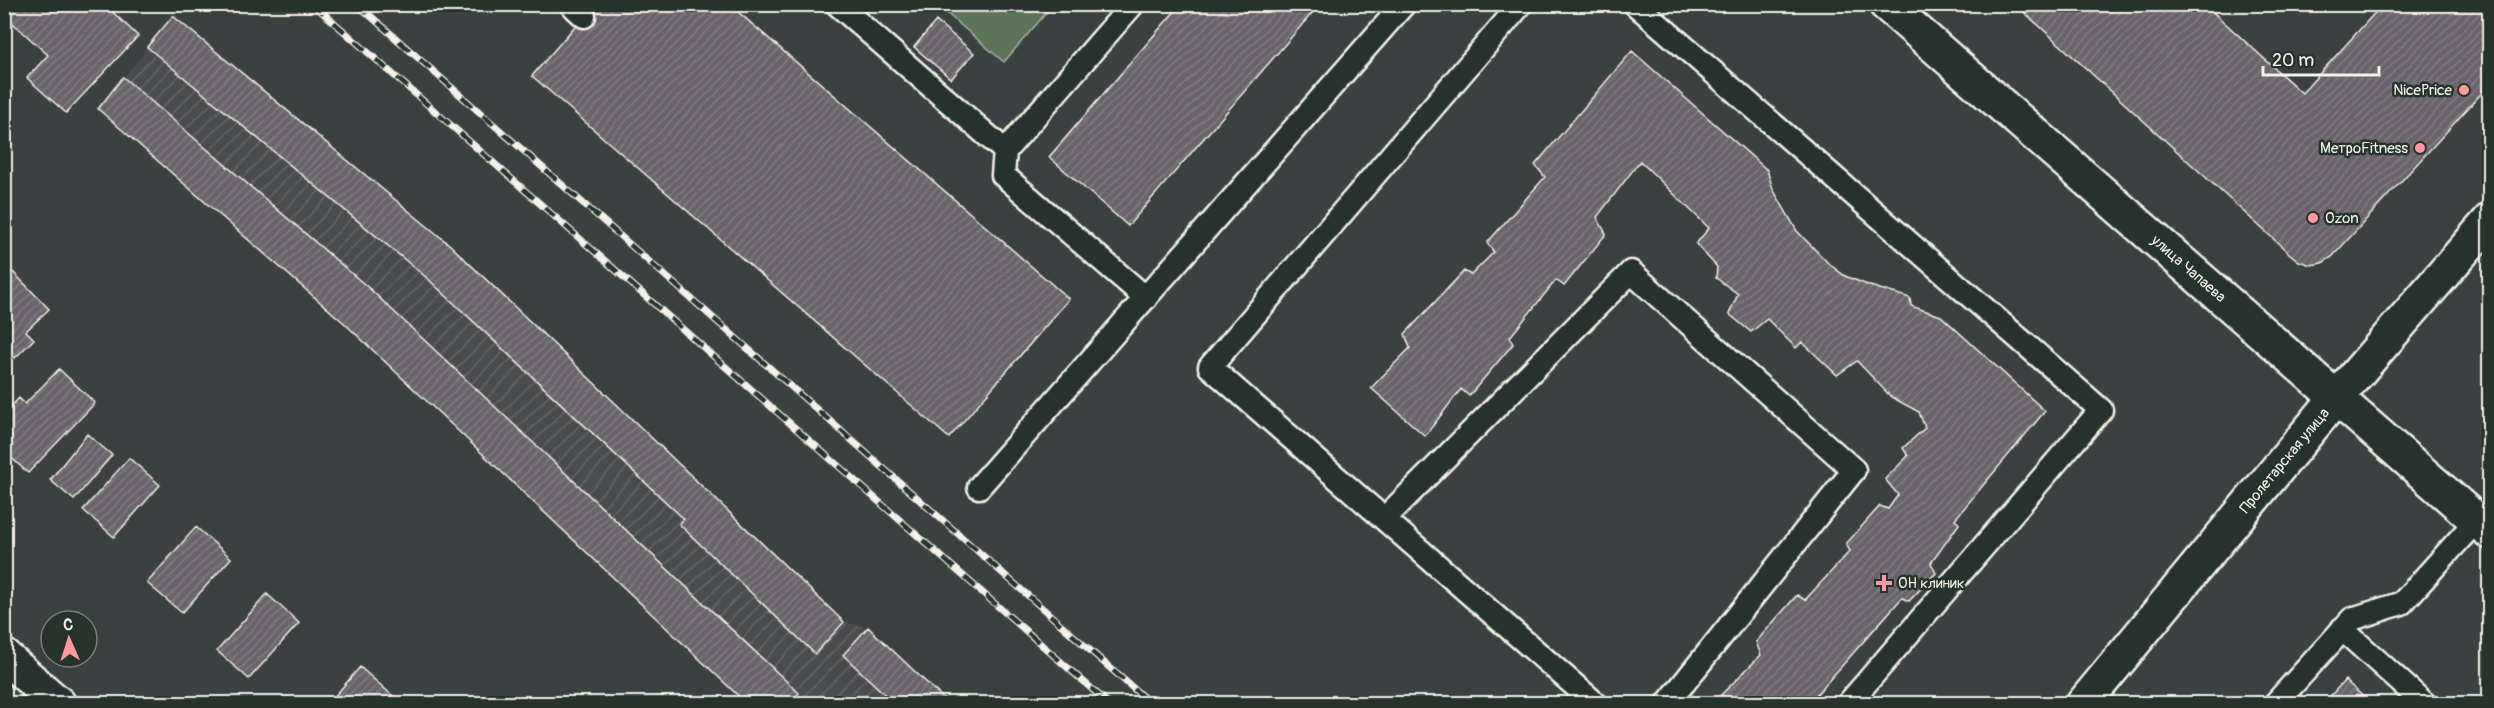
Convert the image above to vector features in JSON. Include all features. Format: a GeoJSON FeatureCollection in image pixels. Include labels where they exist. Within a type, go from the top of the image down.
{"type":"FeatureCollection","features":[{"type":"Feature","properties":{"kind":"street","name":"улица Чапаева"},"geometry":{"type":"LineString","coordinates":[[1889,5],[2483,527]]}},
{"type":"Feature","properties":{"kind":"street","name":"Пролетарская улица"},"geometry":{"type":"LineString","coordinates":[[2083,704],[2336,398],[2490,220]]}},
{"type":"Feature","properties":{"kind":"street"},"geometry":{"type":"LineString","coordinates":[[4,656],[59,704]]}},
{"type":"Feature","properties":{"kind":"lane"},"geometry":{"type":"LineString","coordinates":[[837,4],[1005,151]]}},
{"type":"Feature","properties":{"kind":"lane"},"geometry":{"type":"LineString","coordinates":[[1133,4],[1005,151],[1003,175],[1146,297]]}},
{"type":"Feature","properties":{"kind":"lane"},"geometry":{"type":"LineString","coordinates":[[979,487],[1404,4]]}},
{"type":"Feature","properties":{"kind":"lane"},"geometry":{"type":"LineString","coordinates":[[1521,4],[1210,367],[1596,704]]}},
{"type":"Feature","properties":{"kind":"lane"},"geometry":{"type":"LineString","coordinates":[[1635,4],[2101,410],[1848,704]]}},
{"type":"Feature","properties":{"kind":"lane"},"geometry":{"type":"LineString","coordinates":[[1384,519],[1631,272],[1854,470],[1667,704]]}},
{"type":"Feature","properties":{"kind":"lane"},"geometry":{"type":"LineString","coordinates":[[2275,704],[2352,619],[2402,603],[2483,527]]}},
{"type":"Feature","properties":{"kind":"lane"},"geometry":{"type":"LineString","coordinates":[[2342,630],[2425,704]]}},
{"type":"Feature","properties":{"kind":"shaded area"},"geometry":{"type":"Polygon","coordinates":[[[173,16],[450,245],[844,622],[867,627],[949,703],[747,703],[343,322],[98,109],[173,16]]]}},
{"type":"Feature","properties":{"kind":"green space"},"geometry":{"type":"Polygon","coordinates":[[[1053,4],[1004,62],[937,5],[1053,4]]]}},
{"type":"Feature","properties":{"kind":"building"},"geometry":{"type":"Polygon","coordinates":[[[4,4],[104,4],[138,36],[66,113],[27,78],[48,55],[4,15],[4,4]]]}},
{"type":"Feature","properties":{"kind":"building"},"geometry":{"type":"Polygon","coordinates":[[[594,4],[729,4],[1069,299],[949,438],[532,76],[594,4]]]}},
{"type":"Feature","properties":{"kind":"building"},"geometry":{"type":"Polygon","coordinates":[[[1181,4],[1320,4],[1128,226],[1049,157],[1181,4]]]}},
{"type":"Feature","properties":{"kind":"building"},"geometry":{"type":"Polygon","coordinates":[[[2015,4],[2204,4],[2302,93],[2383,4],[2490,4],[2490,84],[2332,257],[2322,263],[2311,265],[2299,261],[2290,254],[2015,4]]]}},
{"type":"Feature","properties":{"kind":"building"},"geometry":{"type":"Polygon","coordinates":[[[173,16],[450,245],[844,622],[815,654],[679,524],[684,519],[427,278],[147,47],[173,16]]]}},
{"type":"Feature","properties":{"kind":"building"},"geometry":{"type":"Polygon","coordinates":[[[936,21],[974,53],[951,79],[914,47],[936,21]]]}},
{"type":"Feature","properties":{"kind":"building"},"geometry":{"type":"Polygon","coordinates":[[[1632,51],[1767,170],[1773,189],[1797,231],[1829,264],[1845,276],[1910,298],[1911,306],[1941,316],[2045,411],[1955,519],[1959,524],[1931,563],[1936,573],[1909,601],[1902,598],[1808,704],[1723,704],[1717,699],[1761,655],[1756,642],[1797,595],[1805,600],[1850,551],[1846,544],[1880,506],[1888,509],[1898,495],[1885,479],[1908,456],[1903,448],[1925,428],[1919,412],[1891,397],[1857,361],[1837,375],[1802,342],[1796,348],[1767,319],[1751,332],[1729,314],[1738,294],[1716,278],[1717,267],[1696,244],[1709,228],[1640,161],[1597,217],[1606,234],[1564,286],[1556,280],[1510,337],[1513,344],[1469,396],[1461,389],[1425,436],[1371,388],[1410,348],[1405,334],[1464,271],[1471,275],[1494,252],[1487,243],[1545,177],[1535,165],[1632,51]]]}},
{"type":"Feature","properties":{"kind":"building"},"geometry":{"type":"Polygon","coordinates":[[[123,77],[371,290],[799,693],[789,704],[747,704],[343,322],[98,109],[123,77]]]}},
{"type":"Feature","properties":{"kind":"building"},"geometry":{"type":"Polygon","coordinates":[[[13,272],[49,309],[26,331],[34,339],[15,358],[4,347],[4,280],[13,272]]]}},
{"type":"Feature","properties":{"kind":"building"},"geometry":{"type":"Polygon","coordinates":[[[59,369],[95,403],[28,473],[4,451],[4,414],[19,398],[25,404],[59,369]]]}},
{"type":"Feature","properties":{"kind":"building"},"geometry":{"type":"Polygon","coordinates":[[[87,434],[112,455],[74,500],[50,480],[87,434]]]}},
{"type":"Feature","properties":{"kind":"building"},"geometry":{"type":"Polygon","coordinates":[[[129,458],[160,485],[114,537],[83,510],[129,458]]]}},
{"type":"Feature","properties":{"kind":"building"},"geometry":{"type":"Polygon","coordinates":[[[196,527],[231,558],[182,613],[147,583],[196,527]]]}},
{"type":"Feature","properties":{"kind":"building"},"geometry":{"type":"Polygon","coordinates":[[[267,594],[299,623],[249,679],[217,651],[267,594]]]}},
{"type":"Feature","properties":{"kind":"building"},"geometry":{"type":"Polygon","coordinates":[[[868,627],[949,704],[895,704],[843,655],[868,627]]]}},
{"type":"Feature","properties":{"kind":"building"},"geometry":{"type":"Polygon","coordinates":[[[360,667],[402,704],[328,704],[360,667]]]}},
{"type":"Feature","properties":{"kind":"building"},"geometry":{"type":"Polygon","coordinates":[[[2345,680],[2371,704],[2323,704],[2345,680]]]}},
{"type":"Feature","properties":{"kind":"railway"},"geometry":{"type":"LineString","coordinates":[[313,4],[1109,704]]}},
{"type":"Feature","properties":{"kind":"railway"},"geometry":{"type":"LineString","coordinates":[[357,4],[1151,704]]}},
{"type":"Feature","properties":{"kind":"place","name":"NicePrice"},"geometry":{"type":"Point","coordinates":[2464,90]}},
{"type":"Feature","properties":{"kind":"place","name":"МетроFitness"},"geometry":{"type":"Point","coordinates":[2420,148]}},
{"type":"Feature","properties":{"kind":"place","name":"Ozon"},"geometry":{"type":"Point","coordinates":[2313,218]}},
{"type":"Feature","properties":{"kind":"place","name":"ОН клиник"},"geometry":{"type":"Point","coordinates":[1884,583]}}]}
